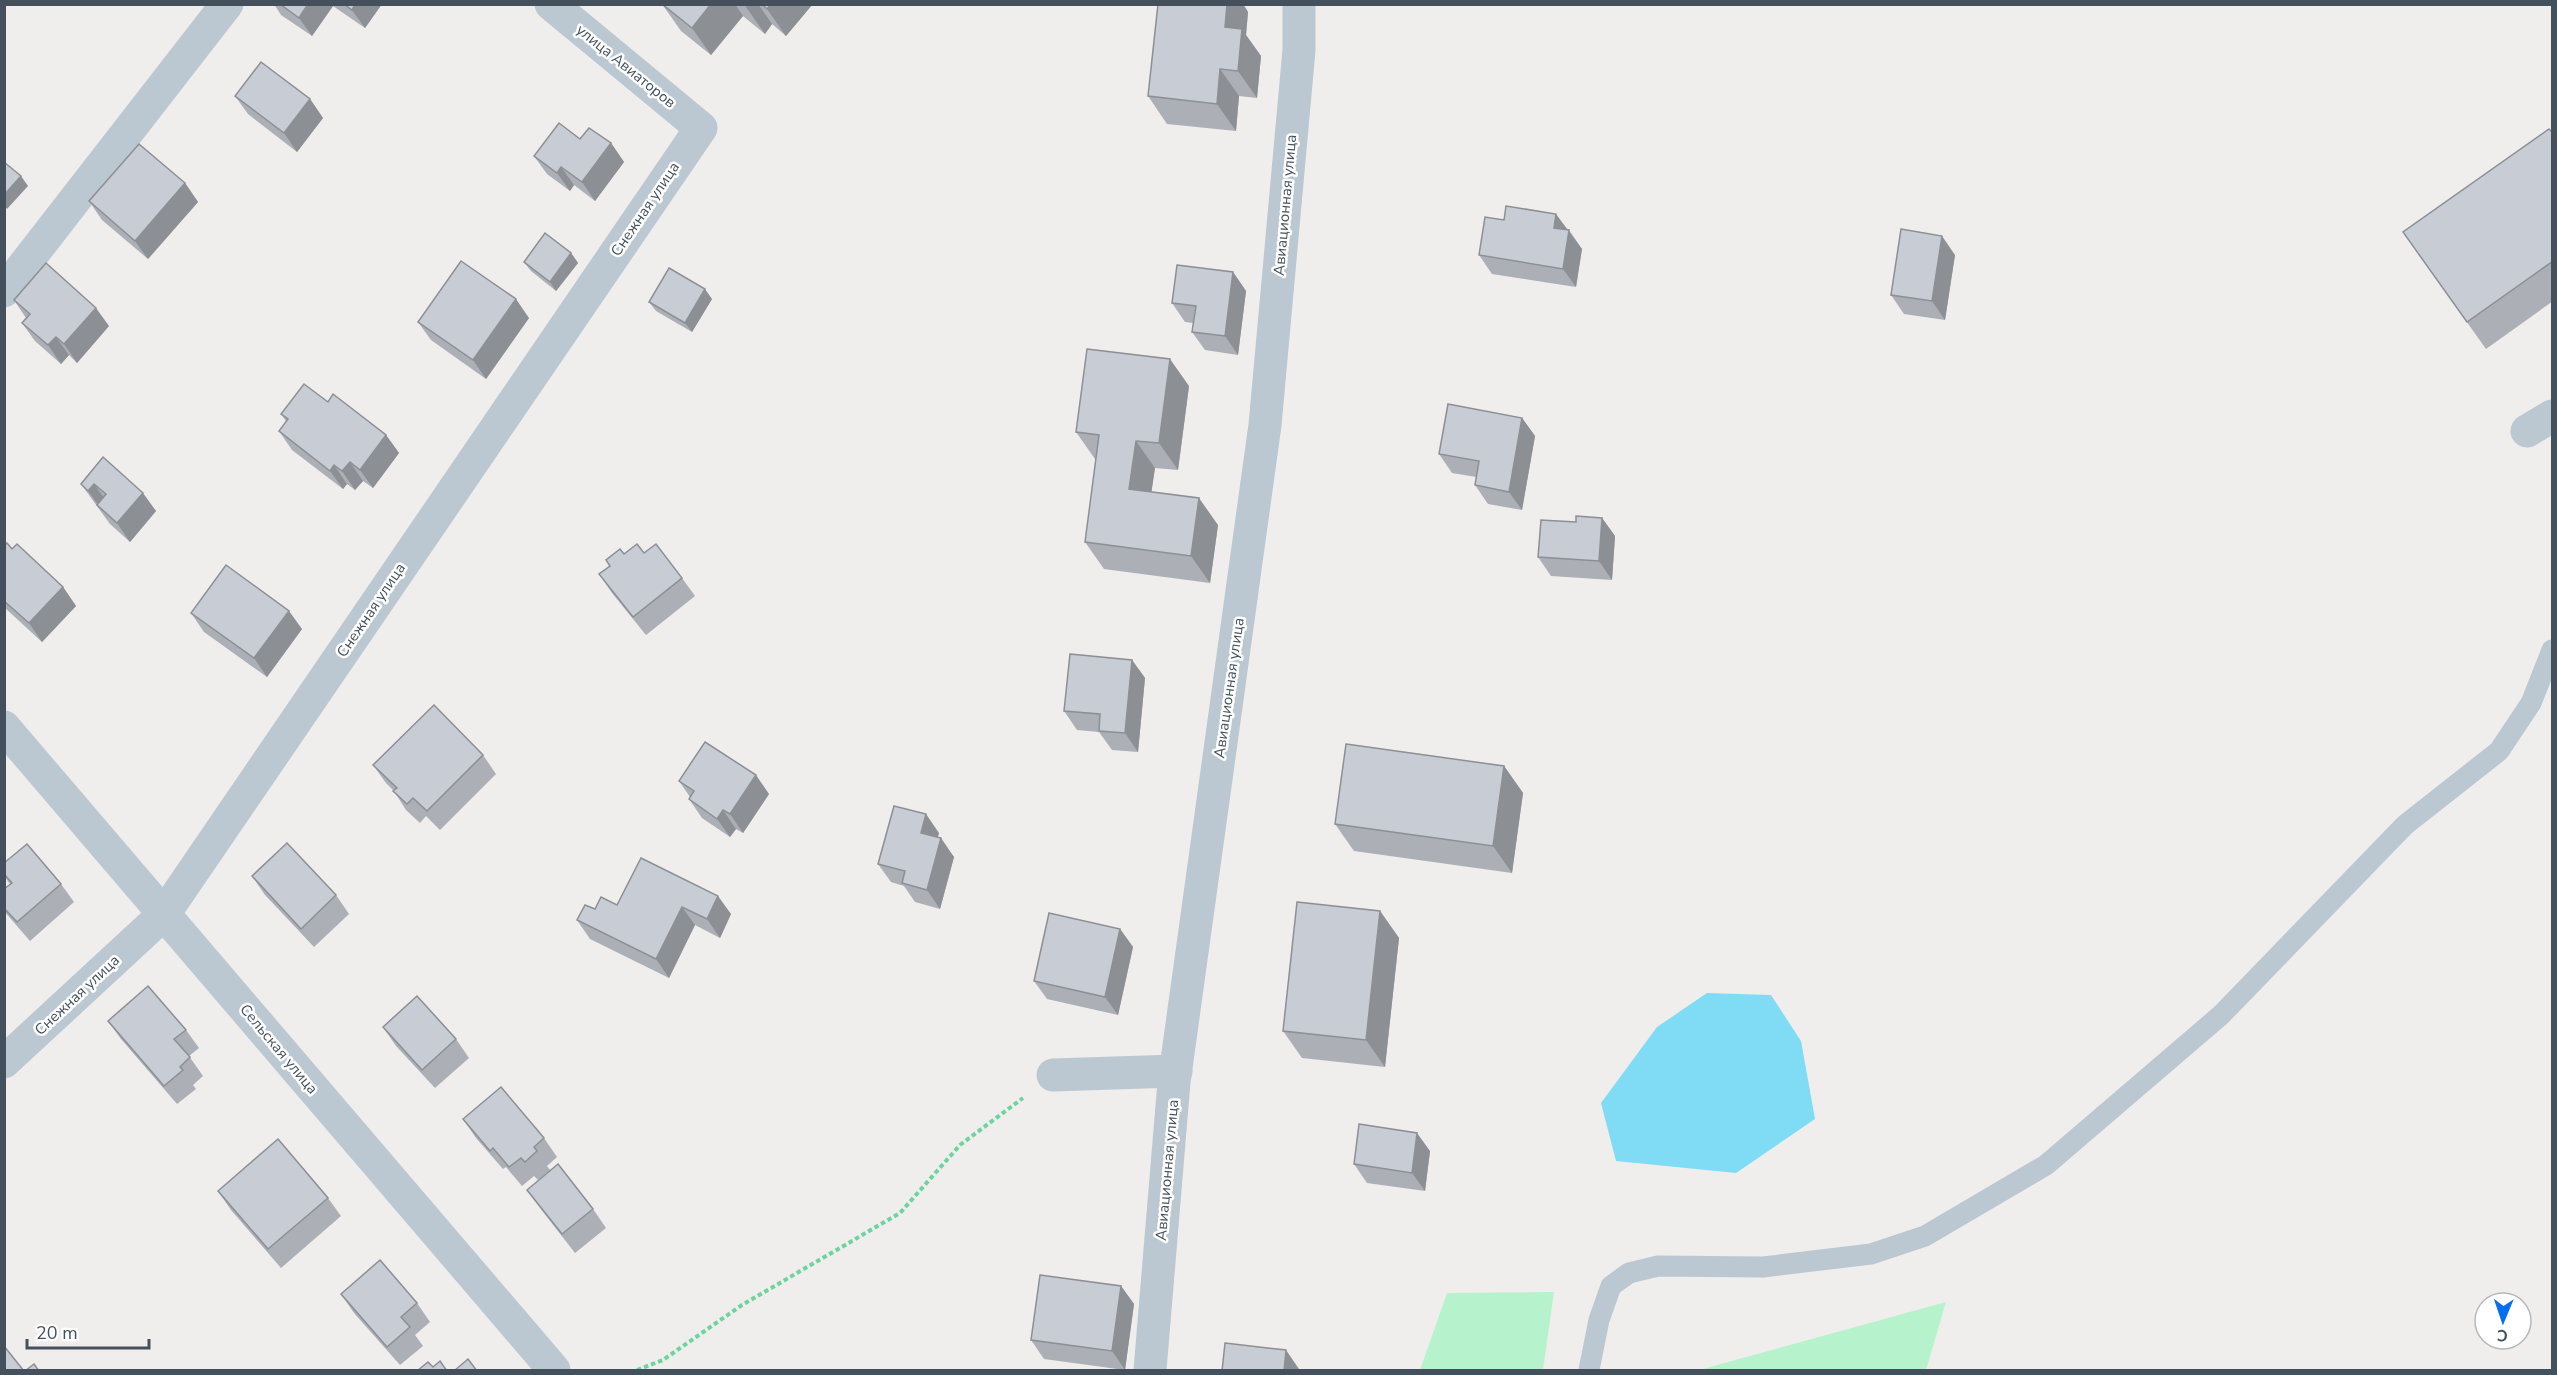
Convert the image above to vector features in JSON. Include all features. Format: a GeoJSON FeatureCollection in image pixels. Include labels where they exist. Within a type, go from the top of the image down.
{"type":"FeatureCollection","features":[{"type":"Feature","properties":{"kind":"street"},"geometry":{"type":"LineString","coordinates":[[4,291],[226,4]]}},
{"type":"Feature","properties":{"kind":"street","name":"улица Авиаторов"},"geometry":{"type":"LineString","coordinates":[[552,4],[701,128]]}},
{"type":"Feature","properties":{"kind":"street","name":"Авиационная улица"},"geometry":{"type":"LineString","coordinates":[[1150,1371],[1176,1071],[1264,425],[1299,50],[1299,4]]}},
{"type":"Feature","properties":{"kind":"street","name":"Снежная улица"},"geometry":{"type":"LineString","coordinates":[[4,1062],[164,914],[701,128]]}},
{"type":"Feature","properties":{"kind":"street","name":"Сельская улица"},"geometry":{"type":"LineString","coordinates":[[4,727],[554,1371]]}},
{"type":"Feature","properties":{"kind":"street"},"geometry":{"type":"LineString","coordinates":[[1053,1075],[1176,1071]]}},
{"type":"Feature","properties":{"kind":"lane"},"geometry":{"type":"LineString","coordinates":[[1589,1371],[1599,1320],[1611,1286],[1629,1273],[1658,1266],[1763,1267],[1871,1254],[1925,1236],[2046,1165],[2221,1015],[2405,825],[2499,751],[2531,703],[2553,650]]}},
{"type":"Feature","properties":{"kind":"path"},"geometry":{"type":"LineString","coordinates":[[638,1371],[663,1360],[742,1305],[900,1213],[960,1145],[1053,1075]]}},
{"type":"Feature","properties":{"kind":"green space"},"geometry":{"type":"Polygon","coordinates":[[[1554,1292],[1543,1370],[1420,1370],[1447,1293],[1554,1292]]]}},
{"type":"Feature","properties":{"kind":"green space"},"geometry":{"type":"Polygon","coordinates":[[[1946,1302],[1926,1370],[1699,1370],[1946,1302]]]}},
{"type":"Feature","properties":{"kind":"water"},"geometry":{"type":"Polygon","coordinates":[[[1707,993],[1771,995],[1801,1041],[1815,1119],[1736,1173],[1616,1161],[1601,1103],[1657,1027],[1707,993]]]}},
{"type":"Feature","properties":{"kind":"building"},"geometry":{"type":"Polygon","coordinates":[[[280,4],[308,4],[299,18],[280,4]]]}},
{"type":"Feature","properties":{"kind":"building"},"geometry":{"type":"Polygon","coordinates":[[[344,4],[355,4],[352,10],[344,4]]]}},
{"type":"Feature","properties":{"kind":"building"},"geometry":{"type":"Polygon","coordinates":[[[662,4],[711,4],[692,28],[662,4]]]}},
{"type":"Feature","properties":{"kind":"building"},"geometry":{"type":"Polygon","coordinates":[[[1158,4],[1227,4],[1225,27],[1242,29],[1238,71],[1220,69],[1217,104],[1148,96],[1158,4]]]}},
{"type":"Feature","properties":{"kind":"building"},"geometry":{"type":"Polygon","coordinates":[[[261,62],[310,99],[284,133],[235,96],[261,62]]]}},
{"type":"Feature","properties":{"kind":"building"},"geometry":{"type":"Polygon","coordinates":[[[559,123],[580,139],[589,128],[611,143],[582,182],[561,167],[557,173],[534,156],[559,123]]]}},
{"type":"Feature","properties":{"kind":"building"},"geometry":{"type":"Polygon","coordinates":[[[2549,129],[2553,133],[2553,261],[2467,322],[2403,232],[2549,129]]]}},
{"type":"Feature","properties":{"kind":"building"},"geometry":{"type":"Polygon","coordinates":[[[139,144],[185,183],[135,241],[89,201],[139,144]]]}},
{"type":"Feature","properties":{"kind":"building"},"geometry":{"type":"Polygon","coordinates":[[[4,162],[21,176],[4,195],[4,162]]]}},
{"type":"Feature","properties":{"kind":"building"},"geometry":{"type":"Polygon","coordinates":[[[1506,206],[1556,214],[1554,228],[1569,230],[1563,269],[1479,255],[1485,217],[1504,220],[1506,206]]]}},
{"type":"Feature","properties":{"kind":"building"},"geometry":{"type":"Polygon","coordinates":[[[1901,229],[1942,236],[1932,301],[1891,295],[1901,229]]]}},
{"type":"Feature","properties":{"kind":"building"},"geometry":{"type":"Polygon","coordinates":[[[545,233],[571,253],[550,282],[524,262],[545,233]]]}},
{"type":"Feature","properties":{"kind":"building"},"geometry":{"type":"Polygon","coordinates":[[[461,261],[516,299],[473,360],[418,322],[461,261]]]}},
{"type":"Feature","properties":{"kind":"building"},"geometry":{"type":"Polygon","coordinates":[[[46,263],[96,308],[64,344],[56,337],[48,345],[22,323],[30,314],[14,300],[46,263]]]}},
{"type":"Feature","properties":{"kind":"building"},"geometry":{"type":"Polygon","coordinates":[[[1177,265],[1233,272],[1225,336],[1192,332],[1196,306],[1172,303],[1177,265]]]}},
{"type":"Feature","properties":{"kind":"building"},"geometry":{"type":"Polygon","coordinates":[[[669,268],[705,289],[685,323],[649,302],[669,268]]]}},
{"type":"Feature","properties":{"kind":"building"},"geometry":{"type":"Polygon","coordinates":[[[1087,349],[1170,359],[1159,443],[1136,441],[1129,489],[1199,498],[1191,556],[1085,542],[1099,435],[1076,432],[1087,349]]]}},
{"type":"Feature","properties":{"kind":"building"},"geometry":{"type":"Polygon","coordinates":[[[304,384],[328,402],[333,394],[386,435],[360,470],[350,462],[342,471],[334,465],[330,471],[279,431],[288,419],[281,414],[304,384]]]}},
{"type":"Feature","properties":{"kind":"building"},"geometry":{"type":"Polygon","coordinates":[[[1448,404],[1522,418],[1509,492],[1475,485],[1479,461],[1439,454],[1448,404]]]}},
{"type":"Feature","properties":{"kind":"building"},"geometry":{"type":"Polygon","coordinates":[[[103,457],[143,493],[117,523],[97,505],[106,494],[94,484],[88,491],[81,484],[103,457]]]}},
{"type":"Feature","properties":{"kind":"building"},"geometry":{"type":"Polygon","coordinates":[[[1576,516],[1602,518],[1599,561],[1538,557],[1541,520],[1576,522],[1576,516]]]}},
{"type":"Feature","properties":{"kind":"building"},"geometry":{"type":"Polygon","coordinates":[[[7,543],[12,549],[17,544],[63,587],[29,623],[4,601],[4,546],[7,543]]]}},
{"type":"Feature","properties":{"kind":"building"},"geometry":{"type":"Polygon","coordinates":[[[637,544],[644,553],[656,544],[682,578],[633,617],[599,574],[610,566],[606,560],[620,549],[624,554],[637,544]]]}},
{"type":"Feature","properties":{"kind":"building"},"geometry":{"type":"Polygon","coordinates":[[[226,565],[289,611],[254,658],[191,613],[226,565]]]}},
{"type":"Feature","properties":{"kind":"building"},"geometry":{"type":"Polygon","coordinates":[[[1070,654],[1132,660],[1125,733],[1099,731],[1100,714],[1064,711],[1070,654]]]}},
{"type":"Feature","properties":{"kind":"building"},"geometry":{"type":"Polygon","coordinates":[[[434,705],[483,755],[427,811],[413,798],[407,804],[393,791],[397,788],[373,765],[434,705]]]}},
{"type":"Feature","properties":{"kind":"building"},"geometry":{"type":"Polygon","coordinates":[[[705,742],[756,775],[730,814],[723,810],[717,819],[689,799],[694,791],[679,781],[705,742]]]}},
{"type":"Feature","properties":{"kind":"building"},"geometry":{"type":"Polygon","coordinates":[[[1346,744],[1504,766],[1493,846],[1335,824],[1346,744]]]}},
{"type":"Feature","properties":{"kind":"building"},"geometry":{"type":"Polygon","coordinates":[[[894,806],[926,814],[921,833],[941,838],[927,890],[902,883],[905,871],[878,864],[894,806]]]}},
{"type":"Feature","properties":{"kind":"building"},"geometry":{"type":"Polygon","coordinates":[[[287,843],[336,895],[301,929],[252,876],[287,843]]]}},
{"type":"Feature","properties":{"kind":"building"},"geometry":{"type":"Polygon","coordinates":[[[27,844],[61,884],[17,922],[4,908],[4,889],[12,883],[4,874],[4,863],[27,844]]]}},
{"type":"Feature","properties":{"kind":"building"},"geometry":{"type":"Polygon","coordinates":[[[641,858],[718,896],[707,919],[682,907],[656,959],[577,920],[585,905],[595,909],[601,897],[617,905],[641,858]]]}},
{"type":"Feature","properties":{"kind":"building"},"geometry":{"type":"Polygon","coordinates":[[[1297,902],[1380,911],[1366,1040],[1283,1031],[1297,902]]]}},
{"type":"Feature","properties":{"kind":"building"},"geometry":{"type":"Polygon","coordinates":[[[1049,913],[1120,929],[1105,997],[1034,981],[1049,913]]]}},
{"type":"Feature","properties":{"kind":"building"},"geometry":{"type":"Polygon","coordinates":[[[148,986],[186,1030],[174,1039],[190,1057],[180,1067],[183,1070],[164,1086],[108,1021],[148,986]]]}},
{"type":"Feature","properties":{"kind":"building"},"geometry":{"type":"Polygon","coordinates":[[[417,996],[456,1039],[422,1070],[383,1027],[417,996]]]}},
{"type":"Feature","properties":{"kind":"building"},"geometry":{"type":"Polygon","coordinates":[[[501,1087],[544,1138],[534,1147],[537,1151],[525,1162],[521,1158],[509,1167],[493,1148],[490,1151],[463,1119],[501,1087]]]}},
{"type":"Feature","properties":{"kind":"building"},"geometry":{"type":"Polygon","coordinates":[[[1359,1124],[1417,1133],[1412,1173],[1354,1164],[1359,1124]]]}},
{"type":"Feature","properties":{"kind":"building"},"geometry":{"type":"Polygon","coordinates":[[[278,1139],[328,1198],[268,1249],[218,1191],[278,1139]]]}},
{"type":"Feature","properties":{"kind":"building"},"geometry":{"type":"Polygon","coordinates":[[[558,1164],[593,1209],[562,1234],[527,1190],[558,1164]]]}},
{"type":"Feature","properties":{"kind":"building"},"geometry":{"type":"Polygon","coordinates":[[[380,1260],[417,1303],[401,1317],[410,1327],[387,1347],[341,1294],[380,1260]]]}},
{"type":"Feature","properties":{"kind":"building"},"geometry":{"type":"Polygon","coordinates":[[[1040,1275],[1121,1286],[1112,1351],[1031,1340],[1040,1275]]]}},
{"type":"Feature","properties":{"kind":"building"},"geometry":{"type":"Polygon","coordinates":[[[1225,1343],[1286,1350],[1284,1371],[1222,1371],[1225,1343]]]}},
{"type":"Feature","properties":{"kind":"building"},"geometry":{"type":"Polygon","coordinates":[[[4,1346],[24,1371],[4,1371],[4,1346]]]}},
{"type":"Feature","properties":{"kind":"building"},"geometry":{"type":"Polygon","coordinates":[[[468,1359],[477,1371],[454,1371],[468,1359]]]}},
{"type":"Feature","properties":{"kind":"building"},"geometry":{"type":"Polygon","coordinates":[[[440,1361],[447,1371],[417,1371],[428,1362],[433,1367],[440,1361]]]}},
{"type":"Feature","properties":{"kind":"building"},"geometry":{"type":"Polygon","coordinates":[[[34,1364],[39,1371],[25,1371],[34,1364]]]}}]}
